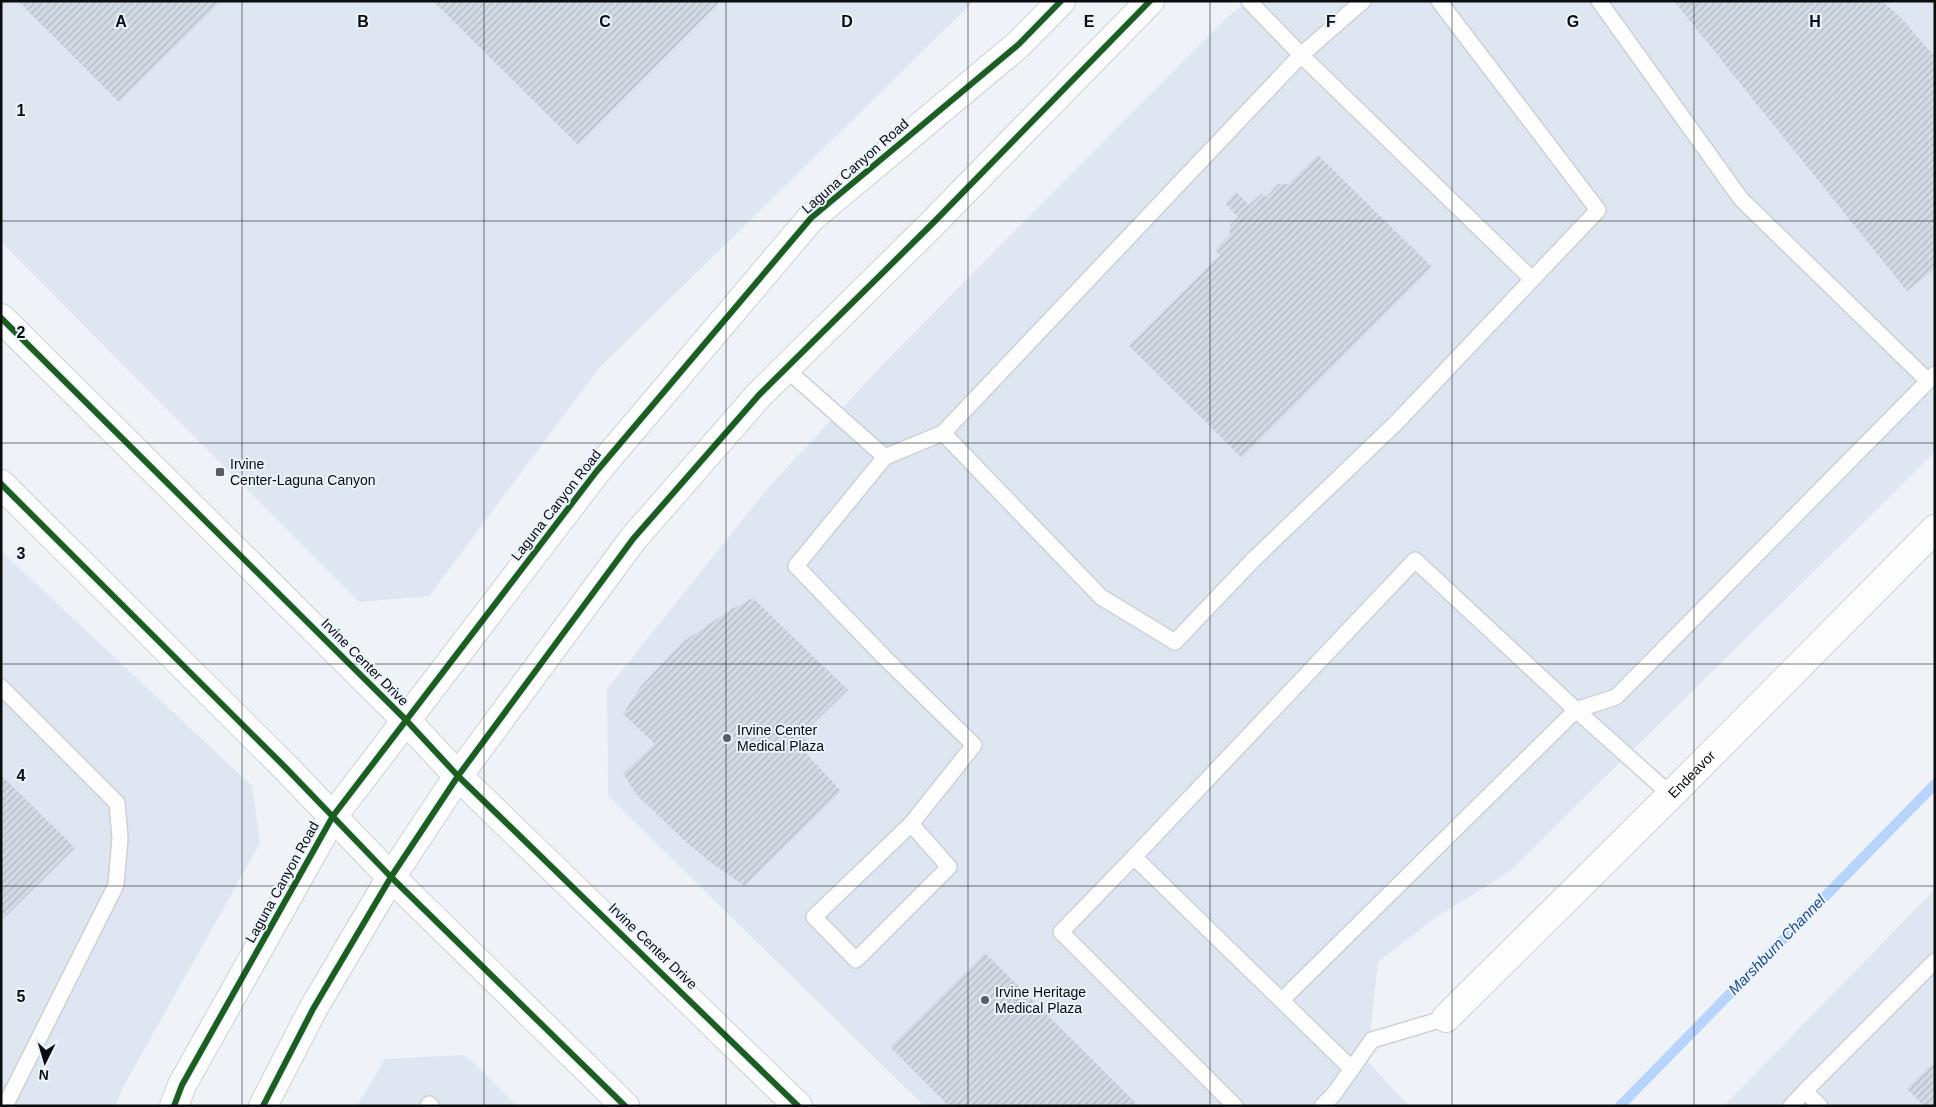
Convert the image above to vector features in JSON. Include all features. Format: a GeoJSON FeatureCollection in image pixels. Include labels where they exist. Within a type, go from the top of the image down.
{"type":"FeatureCollection","features":[{"type":"Feature","properties":{"kind":"main road","name":"Laguna Canyon Road"},"geometry":{"type":"LineString","coordinates":[[174,1106],[182,1085],[334,816],[596,472],[811,218],[1019,44],[1061,1]]}},
{"type":"Feature","properties":{"kind":"main road"},"geometry":{"type":"LineString","coordinates":[[263,1106],[313,1009],[391,877],[458,776],[633,539],[759,395],[932,224],[1150,1]]}},
{"type":"Feature","properties":{"kind":"main road","name":"Irvine Center Drive"},"geometry":{"type":"LineString","coordinates":[[1,318],[406,720],[458,776],[798,1106]]}},
{"type":"Feature","properties":{"kind":"main road"},"geometry":{"type":"LineString","coordinates":[[1,484],[334,816],[391,877],[625,1106]]}},
{"type":"Feature","properties":{"kind":"main road","name":"Endeavor"},"geometry":{"type":"LineString","coordinates":[[1446,1018],[1935,529]]}},
{"type":"Feature","properties":{"kind":"lane"},"geometry":{"type":"LineString","coordinates":[[1248,1],[1301,55],[1532,279]]}},
{"type":"Feature","properties":{"kind":"lane"},"geometry":{"type":"LineString","coordinates":[[911,824],[949,867],[856,960],[814,917],[911,824],[974,745],[884,657],[796,566],[885,457],[943,433],[1301,55],[1363,1]]}},
{"type":"Feature","properties":{"kind":"lane"},"geometry":{"type":"LineString","coordinates":[[943,433],[1101,597],[1175,642],[1253,560],[1396,423],[1598,210],[1439,1]]}},
{"type":"Feature","properties":{"kind":"lane"},"geometry":{"type":"LineString","coordinates":[[1282,1000],[1576,710],[1616,697],[1931,377],[1741,199],[1599,1]]}},
{"type":"Feature","properties":{"kind":"lane"},"geometry":{"type":"LineString","coordinates":[[786,369],[885,457]]}},
{"type":"Feature","properties":{"kind":"lane"},"geometry":{"type":"LineString","coordinates":[[1235,1106],[1061,932],[1415,560],[1670,795]]}},
{"type":"Feature","properties":{"kind":"lane"},"geometry":{"type":"LineString","coordinates":[[1,687],[117,803],[120,838],[116,885],[5,1106]]}},
{"type":"Feature","properties":{"kind":"lane"},"geometry":{"type":"LineString","coordinates":[[1134,856],[1352,1069]]}},
{"type":"Feature","properties":{"kind":"lane"},"geometry":{"type":"LineString","coordinates":[[1791,1106],[1935,961]]}},
{"type":"Feature","properties":{"kind":"lane"},"geometry":{"type":"LineString","coordinates":[[1322,1106],[1334,1094],[1372,1040],[1446,1018]]}},
{"type":"Feature","properties":{"kind":"lane"},"geometry":{"type":"LineString","coordinates":[[1805,1091],[1820,1106]]}},
{"type":"Feature","properties":{"kind":"shaded area"},"geometry":{"type":"Polygon","coordinates":[[[1,1],[974,1],[599,368],[429,596],[359,602],[1,242],[1,1]]]}},
{"type":"Feature","properties":{"kind":"shaded area"},"geometry":{"type":"Polygon","coordinates":[[[1247,1],[1935,1],[1935,452],[1509,872],[1435,918],[1378,962],[1367,1061],[1409,1106],[924,1106],[608,796],[607,689],[769,487],[886,361],[1222,22],[1247,1]]]}},
{"type":"Feature","properties":{"kind":"shaded area"},"geometry":{"type":"Polygon","coordinates":[[[1,551],[252,786],[260,843],[122,1089],[116,1106],[1,1106],[1,551]]]}},
{"type":"Feature","properties":{"kind":"shaded area"},"geometry":{"type":"Polygon","coordinates":[[[1935,889],[1935,1106],[1724,1106],[1935,889]]]}},
{"type":"Feature","properties":{"kind":"shaded area"},"geometry":{"type":"Polygon","coordinates":[[[462,1055],[472,1061],[517,1106],[357,1106],[385,1059],[462,1055]]]}},
{"type":"Feature","properties":{"kind":"building"},"geometry":{"type":"Polygon","coordinates":[[[18,1],[221,1],[119,102],[18,1]]]}},
{"type":"Feature","properties":{"kind":"building"},"geometry":{"type":"Polygon","coordinates":[[[433,1],[721,1],[578,145],[433,1]]]}},
{"type":"Feature","properties":{"kind":"building"},"geometry":{"type":"Polygon","coordinates":[[[1674,1],[1882,1],[1902,19],[1935,57],[1935,269],[1907,291],[1674,1]]]}},
{"type":"Feature","properties":{"kind":"building"},"geometry":{"type":"Polygon","coordinates":[[[1318,155],[1432,267],[1242,458],[1129,346],[1220,255],[1215,250],[1230,234],[1230,225],[1238,217],[1225,203],[1236,192],[1249,205],[1262,193],[1266,197],[1278,184],[1288,184],[1318,155]]]}},
{"type":"Feature","properties":{"kind":"building","name":"Irvine Center Medical Plaza"},"geometry":{"type":"Polygon","coordinates":[[[753,598],[848,690],[806,731],[805,752],[841,791],[745,886],[714,865],[686,842],[636,794],[623,773],[655,744],[623,714],[641,686],[683,642],[730,610],[753,598]]]}},
{"type":"Feature","properties":{"kind":"building"},"geometry":{"type":"Polygon","coordinates":[[[1,775],[75,848],[1,921],[1,775]]]}},
{"type":"Feature","properties":{"kind":"building","name":"Irvine Heritage Medical Plaza"},"geometry":{"type":"Polygon","coordinates":[[[985,953],[1139,1106],[949,1106],[890,1047],[985,953]]]}},
{"type":"Feature","properties":{"kind":"building"},"geometry":{"type":"Polygon","coordinates":[[[1935,1061],[1935,1106],[1924,1106],[1907,1089],[1935,1061]]]}},
{"type":"Feature","properties":{"kind":"waterway","name":"Marshburn Channel"},"geometry":{"type":"LineString","coordinates":[[1620,1106],[1935,784]]}},
{"type":"Feature","properties":{"kind":"cycle path"},"geometry":{"type":"LineString","coordinates":[[174,1106],[182,1085],[333,816],[596,472],[811,218],[1019,44],[1061,1]]}},
{"type":"Feature","properties":{"kind":"cycle path"},"geometry":{"type":"LineString","coordinates":[[263,1106],[313,1009],[391,877],[458,776],[633,539],[759,395],[932,224],[1150,1]]}},
{"type":"Feature","properties":{"kind":"cycle path"},"geometry":{"type":"LineString","coordinates":[[1,318],[406,720],[458,776],[798,1106]]}},
{"type":"Feature","properties":{"kind":"cycle path"},"geometry":{"type":"LineString","coordinates":[[1,484],[288,770],[391,877],[625,1106]]}},
{"type":"Feature","properties":{"kind":"place","name":"Irvine Center-Laguna Canyon"},"geometry":{"type":"Point","coordinates":[220,472]}},
{"type":"Feature","properties":{"kind":"place","name":"Irvine Center Medical Plaza"},"geometry":{"type":"Point","coordinates":[727,738]}},
{"type":"Feature","properties":{"kind":"place","name":"Irvine Heritage Medical Plaza"},"geometry":{"type":"Point","coordinates":[985,1000]}}]}
